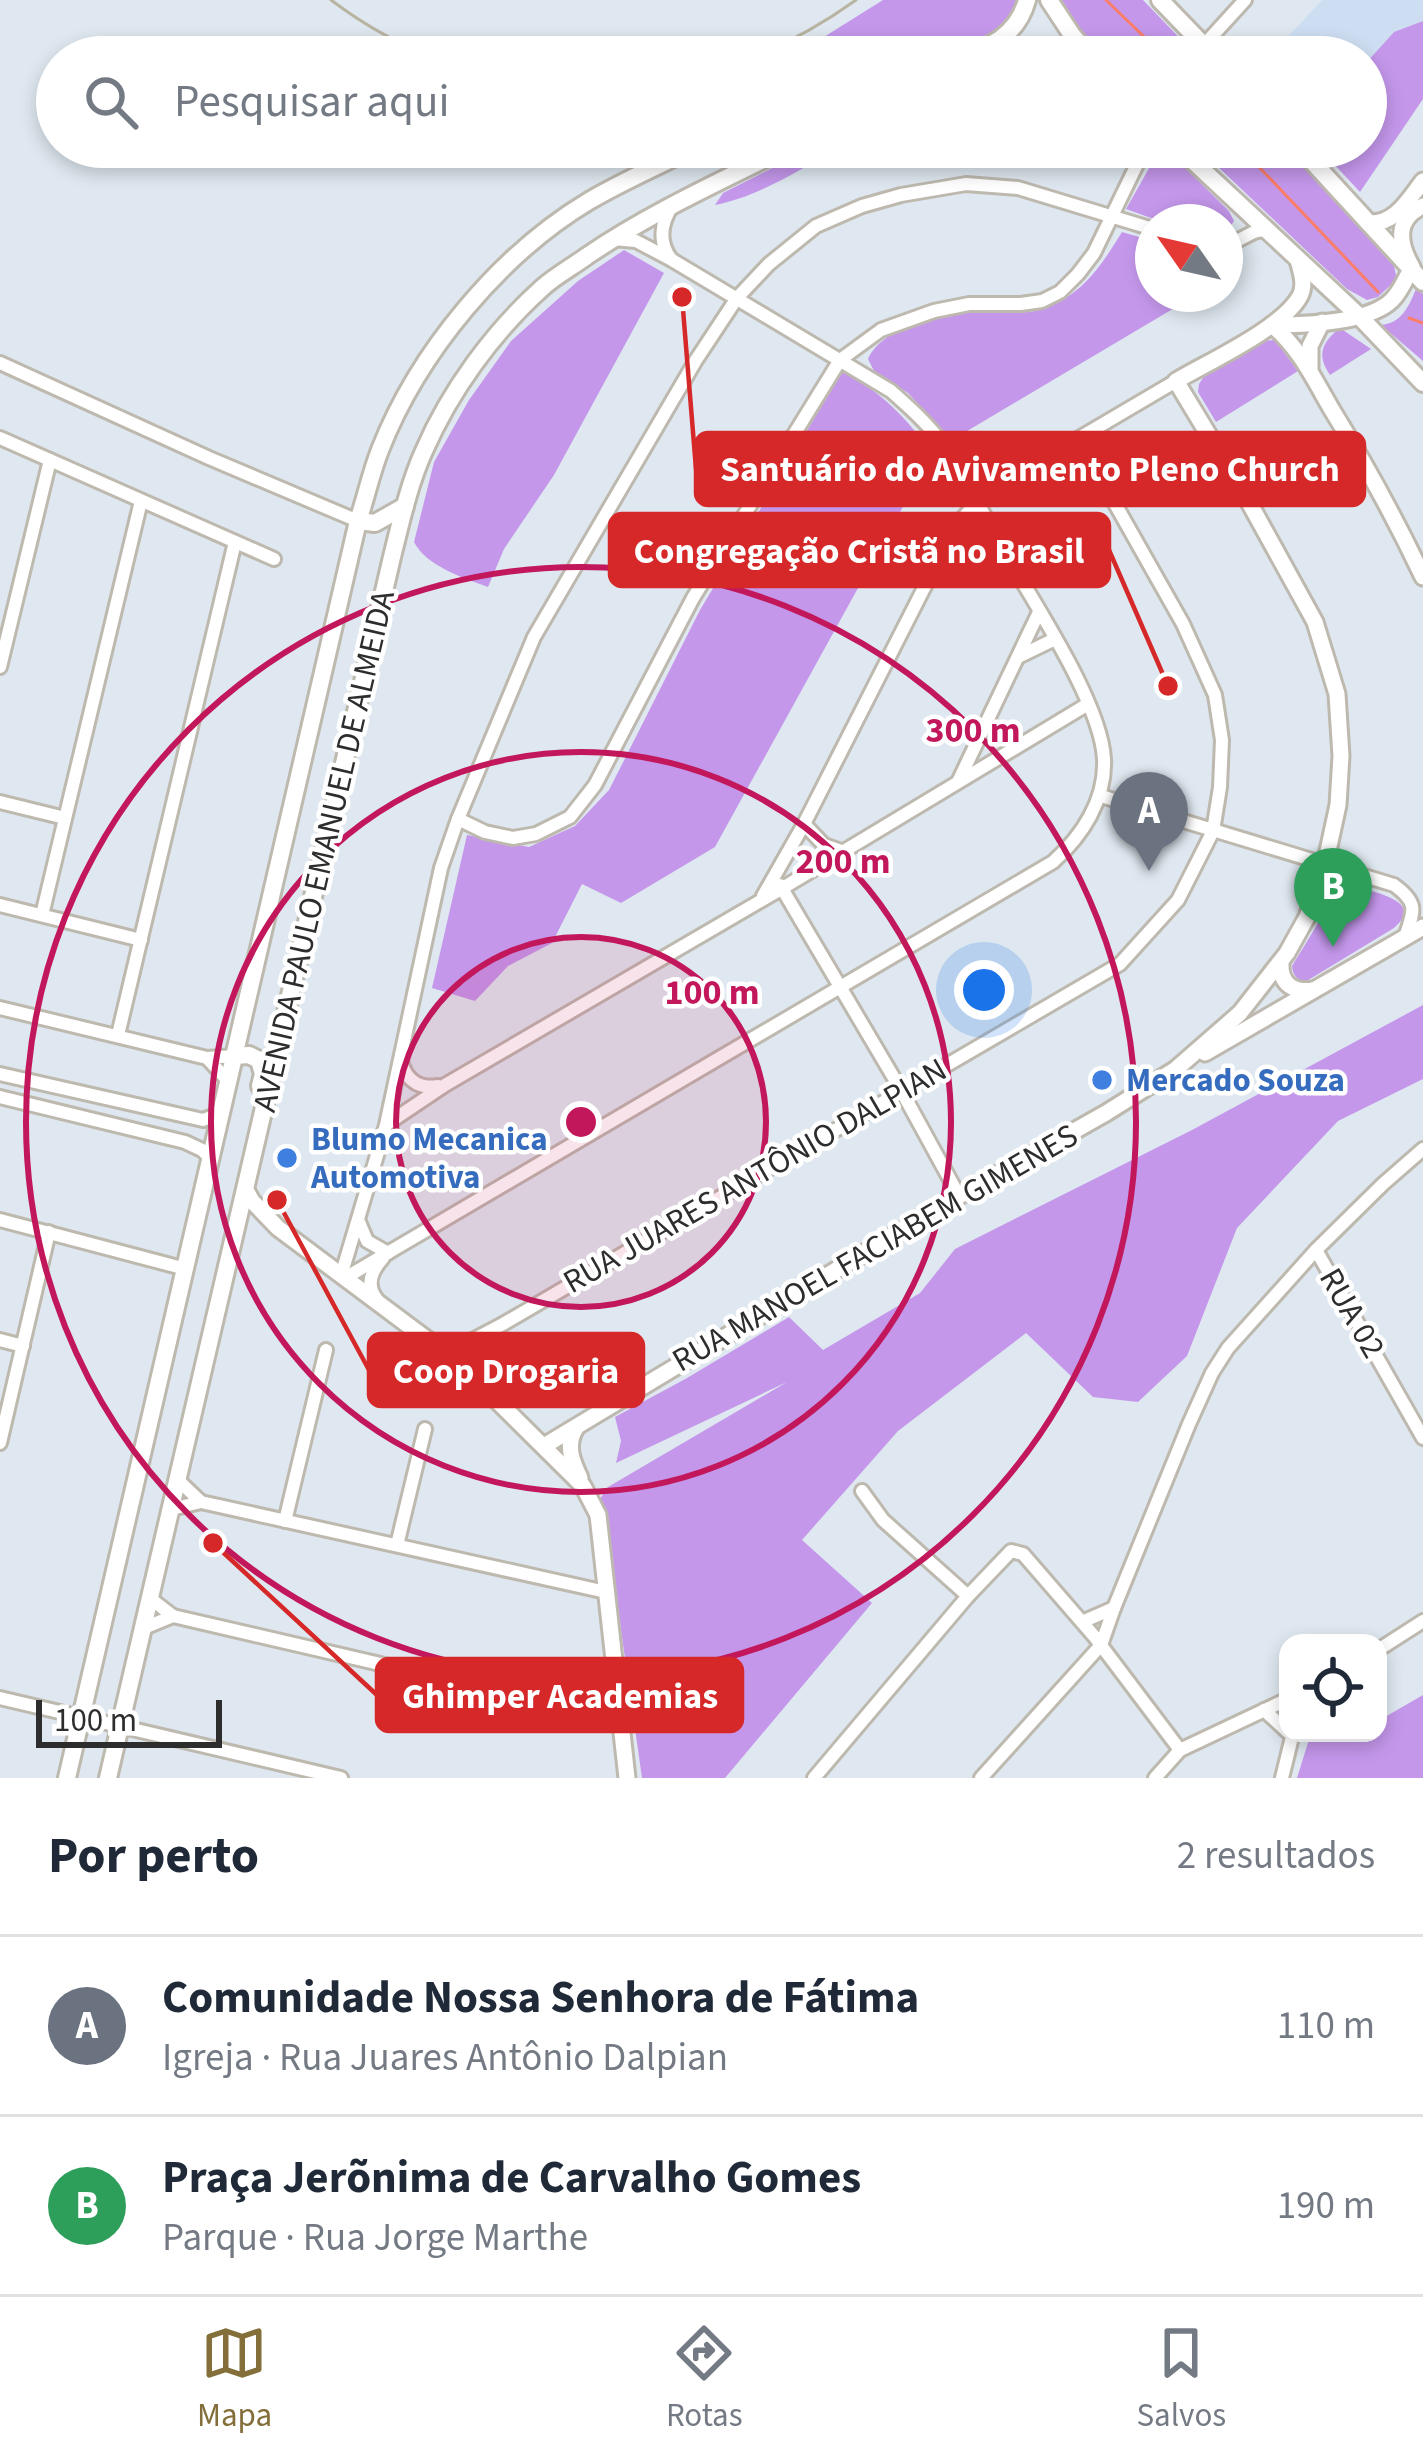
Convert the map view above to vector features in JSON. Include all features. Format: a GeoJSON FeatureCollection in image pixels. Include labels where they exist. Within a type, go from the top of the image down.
{"type":"FeatureCollection","features":[{"type":"Feature","properties":{"kind":"main road"},"geometry":{"type":"LineString","coordinates":[[1005,36],[1027,0]]}},
{"type":"Feature","properties":{"kind":"main road"},"geometry":{"type":"LineString","coordinates":[[1049,0],[1073,36]]}},
{"type":"Feature","properties":{"kind":"main road"},"geometry":{"type":"LineString","coordinates":[[1160,0],[1195,36]]}},
{"type":"Feature","properties":{"kind":"main road","name":"AVENIDA PAULO EMANUEL DE ALMEIDA"},"geometry":{"type":"LineString","coordinates":[[68,1778],[358,520],[380,451],[407,393],[472,302],[530,244],[586,203],[655,168]]}},
{"type":"Feature","properties":{"kind":"main road","name":"AVENIDA PAULO EMANUEL DE ALMEIDA"},"geometry":{"type":"LineString","coordinates":[[108,1778],[405,506],[424,451],[458,388],[501,330],[544,286],[612,239],[747,168]]}},
{"type":"Feature","properties":{"kind":"main road"},"geometry":{"type":"LineString","coordinates":[[1201,168],[1359,316],[1423,383]]}},
{"type":"Feature","properties":{"kind":"main road"},"geometry":{"type":"LineString","coordinates":[[1318,168],[1418,275]]}},
{"type":"Feature","properties":{"kind":"main road"},"geometry":{"type":"LineString","coordinates":[[358,520],[375,524],[405,506]]}},
{"type":"Feature","properties":{"kind":"main road"},"geometry":{"type":"LineString","coordinates":[[234,1056],[254,1056],[262,1068],[251,1127],[251,1164]]}},
{"type":"Feature","properties":{"kind":"street"},"geometry":{"type":"LineString","coordinates":[[1220,36],[1244,0]]}},
{"type":"Feature","properties":{"kind":"street"},"geometry":{"type":"LineString","coordinates":[[458,820],[512,838],[536,834],[570,818],[595,785],[689,604],[840,360],[881,330],[934,311],[969,304],[1042,302],[1060,292],[1094,253],[1135,168]]}},
{"type":"Feature","properties":{"kind":"street"},"geometry":{"type":"LineString","coordinates":[[1368,223],[1391,218],[1423,181]]}},
{"type":"Feature","properties":{"kind":"street"},"geometry":{"type":"LineString","coordinates":[[343,1277],[386,1125],[441,868],[458,820],[534,637],[737,298],[816,226],[902,195],[966,184],[1018,188],[1135,223]]}},
{"type":"Feature","properties":{"kind":"street"},"geometry":{"type":"LineString","coordinates":[[672,260],[664,250],[662,235],[674,204]]}},
{"type":"Feature","properties":{"kind":"street"},"geometry":{"type":"LineString","coordinates":[[1272,326],[1359,316],[1393,299],[1418,275],[1401,244],[1402,224],[1423,206]]}},
{"type":"Feature","properties":{"kind":"street"},"geometry":{"type":"LineString","coordinates":[[1243,238],[1268,230]]}},
{"type":"Feature","properties":{"kind":"street"},"geometry":{"type":"LineString","coordinates":[[343,1277],[1053,862],[1070,847],[1101,796],[1103,742],[1088,704],[942,443],[915,412],[890,391],[672,260],[636,241],[612,239]]}},
{"type":"Feature","properties":{"kind":"street"},"geometry":{"type":"LineString","coordinates":[[758,902],[804,824],[955,527],[976,502],[996,488],[1272,326],[1303,289],[1297,257]]}},
{"type":"Feature","properties":{"kind":"street"},"geometry":{"type":"LineString","coordinates":[[1313,377],[1308,358],[1322,322]]}},
{"type":"Feature","properties":{"kind":"street"},"geometry":{"type":"LineString","coordinates":[[1272,326],[1313,377],[1386,499],[1423,577]]}},
{"type":"Feature","properties":{"kind":"street"},"geometry":{"type":"LineString","coordinates":[[0,363],[358,520]]}},
{"type":"Feature","properties":{"kind":"street","name":"RUA MANOEL FACIABEM GIMENES"},"geometry":{"type":"LineString","coordinates":[[544,1446],[1176,1069],[1240,1012],[1280,964],[1307,917],[1338,805],[1341,756],[1336,694],[1315,622],[1176,381]]}},
{"type":"Feature","properties":{"kind":"street"},"geometry":{"type":"LineString","coordinates":[[0,438],[274,560]]}},
{"type":"Feature","properties":{"kind":"street","name":"RUA JUARES ANTÔNIO DALPIAN"},"geometry":{"type":"LineString","coordinates":[[454,1358],[503,1324],[1120,964],[1178,900],[1213,831],[1222,740],[1215,695],[1183,624],[1079,440]]}},
{"type":"Feature","properties":{"kind":"street"},"geometry":{"type":"LineString","coordinates":[[0,667],[50,460]]}},
{"type":"Feature","properties":{"kind":"street"},"geometry":{"type":"LineString","coordinates":[[42,915],[141,501]]}},
{"type":"Feature","properties":{"kind":"street"},"geometry":{"type":"LineString","coordinates":[[118,1035],[235,542]]}},
{"type":"Feature","properties":{"kind":"street"},"geometry":{"type":"LineString","coordinates":[[957,783],[1039,612]]}},
{"type":"Feature","properties":{"kind":"street"},"geometry":{"type":"LineString","coordinates":[[1019,656],[1055,639]]}},
{"type":"Feature","properties":{"kind":"street"},"geometry":{"type":"LineString","coordinates":[[386,1125],[1088,704]]}},
{"type":"Feature","properties":{"kind":"street"},"geometry":{"type":"LineString","coordinates":[[1101,796],[1394,885],[1408,896],[1413,910],[1405,937]]}},
{"type":"Feature","properties":{"kind":"street"},"geometry":{"type":"LineString","coordinates":[[0,802],[65,818]]}},
{"type":"Feature","properties":{"kind":"street"},"geometry":{"type":"LineString","coordinates":[[804,824],[824,845],[842,851]]}},
{"type":"Feature","properties":{"kind":"street"},"geometry":{"type":"LineString","coordinates":[[783,863],[778,877],[781,889],[959,1196]]}},
{"type":"Feature","properties":{"kind":"street"},"geometry":{"type":"LineString","coordinates":[[0,905],[141,940]]}},
{"type":"Feature","properties":{"kind":"street"},"geometry":{"type":"LineString","coordinates":[[1176,1069],[1423,927]]}},
{"type":"Feature","properties":{"kind":"street"},"geometry":{"type":"LineString","coordinates":[[1280,964],[1281,976],[1289,986],[1314,990]]}},
{"type":"Feature","properties":{"kind":"street"},"geometry":{"type":"LineString","coordinates":[[0,1009],[208,1058],[234,1056]]}},
{"type":"Feature","properties":{"kind":"street"},"geometry":{"type":"LineString","coordinates":[[208,1058],[229,1082]]}},
{"type":"Feature","properties":{"kind":"street"},"geometry":{"type":"LineString","coordinates":[[400,1061],[409,1078],[422,1088]]}},
{"type":"Feature","properties":{"kind":"street"},"geometry":{"type":"LineString","coordinates":[[0,1074],[203,1120],[222,1112]]}},
{"type":"Feature","properties":{"kind":"street"},"geometry":{"type":"LineString","coordinates":[[393,1094],[446,1085]]}},
{"type":"Feature","properties":{"kind":"street"},"geometry":{"type":"LineString","coordinates":[[393,1094],[396,1109],[409,1110]]}},
{"type":"Feature","properties":{"kind":"street"},"geometry":{"type":"LineString","coordinates":[[0,1097],[185,1142],[211,1159]]}},
{"type":"Feature","properties":{"kind":"street"},"geometry":{"type":"LineString","coordinates":[[104,1122],[109,1100]]}},
{"type":"Feature","properties":{"kind":"street"},"geometry":{"type":"LineString","coordinates":[[981,1778],[1101,1645],[1212,1373],[1249,1322],[1316,1250],[1423,1149]]}},
{"type":"Feature","properties":{"kind":"street"},"geometry":{"type":"LineString","coordinates":[[246,1190],[278,1228],[454,1358],[584,1486]]}},
{"type":"Feature","properties":{"kind":"street"},"geometry":{"type":"LineString","coordinates":[[0,1220],[187,1269]]}},
{"type":"Feature","properties":{"kind":"street"},"geometry":{"type":"LineString","coordinates":[[359,1222],[368,1241],[388,1253]]}},
{"type":"Feature","properties":{"kind":"street"},"geometry":{"type":"LineString","coordinates":[[313,1255],[334,1255],[359,1222]]}},
{"type":"Feature","properties":{"kind":"street"},"geometry":{"type":"LineString","coordinates":[[236,1238],[253,1223],[278,1228]]}},
{"type":"Feature","properties":{"kind":"street"},"geometry":{"type":"LineString","coordinates":[[0,1443],[49,1232]]}},
{"type":"Feature","properties":{"kind":"street","name":"RUA 02"},"geometry":{"type":"LineString","coordinates":[[1316,1250],[1423,1438]]}},
{"type":"Feature","properties":{"kind":"street"},"geometry":{"type":"LineString","coordinates":[[380,1304],[372,1293],[371,1275],[388,1253]]}},
{"type":"Feature","properties":{"kind":"street","name":"RUA JUARES ANTÔNIO DALPIAN"},"geometry":{"type":"LineString","coordinates":[[454,1358],[503,1324]]}},
{"type":"Feature","properties":{"kind":"street"},"geometry":{"type":"LineString","coordinates":[[0,1340],[23,1346]]}},
{"type":"Feature","properties":{"kind":"street"},"geometry":{"type":"LineString","coordinates":[[476,1347],[471,1370],[477,1380]]}},
{"type":"Feature","properties":{"kind":"street"},"geometry":{"type":"LineString","coordinates":[[285,1521],[326,1350]]}},
{"type":"Feature","properties":{"kind":"street"},"geometry":{"type":"LineString","coordinates":[[580,1422],[572,1435],[570,1453],[598,1515],[627,1778]]}},
{"type":"Feature","properties":{"kind":"street"},"geometry":{"type":"LineString","coordinates":[[397,1545],[424,1429]]}},
{"type":"Feature","properties":{"kind":"street"},"geometry":{"type":"LineString","coordinates":[[178,1480],[201,1502]]}},
{"type":"Feature","properties":{"kind":"street"},"geometry":{"type":"LineString","coordinates":[[862,1491],[883,1520],[968,1596]]}},
{"type":"Feature","properties":{"kind":"street"},"geometry":{"type":"LineString","coordinates":[[171,1509],[201,1502],[606,1592]]}},
{"type":"Feature","properties":{"kind":"street"},"geometry":{"type":"LineString","coordinates":[[814,1778],[1011,1551],[1018,1551],[1082,1622],[1180,1750]]}},
{"type":"Feature","properties":{"kind":"street"},"geometry":{"type":"LineString","coordinates":[[151,1598],[173,1616],[622,1720]]}},
{"type":"Feature","properties":{"kind":"street"},"geometry":{"type":"LineString","coordinates":[[1082,1622],[1114,1608]]}},
{"type":"Feature","properties":{"kind":"street"},"geometry":{"type":"LineString","coordinates":[[144,1628],[173,1616]]}},
{"type":"Feature","properties":{"kind":"street"},"geometry":{"type":"LineString","coordinates":[[1387,1644],[1423,1622]]}},
{"type":"Feature","properties":{"kind":"street"},"geometry":{"type":"LineString","coordinates":[[0,1698],[340,1778]]}},
{"type":"Feature","properties":{"kind":"street"},"geometry":{"type":"LineString","coordinates":[[1155,1778],[1180,1750],[1279,1704]]}},
{"type":"Feature","properties":{"kind":"street"},"geometry":{"type":"LineString","coordinates":[[1264,1710],[1279,1723]]}},
{"type":"Feature","properties":{"kind":"street"},"geometry":{"type":"LineString","coordinates":[[1282,1778],[1288,1742]]}},
{"type":"Feature","properties":{"kind":"shaded area"},"geometry":{"type":"Polygon","coordinates":[[[883,0],[1022,0],[1008,25],[992,36],[826,36],[883,0]]]}},
{"type":"Feature","properties":{"kind":"shaded area"},"geometry":{"type":"Polygon","coordinates":[[[1062,0],[1143,0],[1178,36],[1083,36],[1062,0]]]}},
{"type":"Feature","properties":{"kind":"shaded area"},"geometry":{"type":"Polygon","coordinates":[[[1322,0],[1423,0],[1423,21],[1394,32],[1387,40],[1387,36],[1289,36],[1322,0]]]}},
{"type":"Feature","properties":{"kind":"shaded area"},"geometry":{"type":"Polygon","coordinates":[[[1423,21],[1423,99],[1387,152],[1387,40],[1394,32],[1423,21]]]}},
{"type":"Feature","properties":{"kind":"shaded area"},"geometry":{"type":"Polygon","coordinates":[[[772,168],[803,168],[715,205],[723,193],[772,168]]]}},
{"type":"Feature","properties":{"kind":"shaded area"},"geometry":{"type":"Polygon","coordinates":[[[1149,168],[1185,168],[1222,204],[1135,204],[1135,212],[1126,209],[1149,168]]]}},
{"type":"Feature","properties":{"kind":"shaded area"},"geometry":{"type":"Polygon","coordinates":[[[1219,168],[1304,168],[1393,262],[1397,279],[1378,297],[1367,300],[1347,289],[1219,168]]]}},
{"type":"Feature","properties":{"kind":"shaded area"},"geometry":{"type":"Polygon","coordinates":[[[1338,168],[1376,168],[1360,192],[1338,168]]]}},
{"type":"Feature","properties":{"kind":"shaded area"},"geometry":{"type":"Polygon","coordinates":[[[1122,232],[1135,236],[1135,312],[1168,312],[952,440],[908,393],[874,371],[868,359],[888,337],[920,321],[972,311],[1028,312],[1056,303],[1089,278],[1122,232]]]}},
{"type":"Feature","properties":{"kind":"shaded area"},"geometry":{"type":"Polygon","coordinates":[[[624,250],[664,273],[554,475],[504,549],[488,587],[436,564],[414,542],[434,462],[469,400],[511,341],[578,281],[624,250]]]}},
{"type":"Feature","properties":{"kind":"shaded area"},"geometry":{"type":"Polygon","coordinates":[[[1416,289],[1423,294],[1423,361],[1381,325],[1399,317],[1416,289]]]}},
{"type":"Feature","properties":{"kind":"shaded area"},"geometry":{"type":"Polygon","coordinates":[[[1340,328],[1371,349],[1330,375],[1323,349],[1340,328]]]}},
{"type":"Feature","properties":{"kind":"shaded area"},"geometry":{"type":"Polygon","coordinates":[[[1275,340],[1298,371],[1216,422],[1198,392],[1206,373],[1256,341],[1275,340]]]}},
{"type":"Feature","properties":{"kind":"shaded area"},"geometry":{"type":"Polygon","coordinates":[[[842,372],[892,407],[932,454],[715,847],[621,903],[582,884],[552,943],[508,966],[475,1001],[432,988],[467,835],[529,847],[575,826],[609,790],[700,610],[842,372]]]}},
{"type":"Feature","properties":{"kind":"shaded area"},"geometry":{"type":"Polygon","coordinates":[[[1338,885],[1385,895],[1401,905],[1404,915],[1394,928],[1305,982],[1292,966],[1338,885]]]}},
{"type":"Feature","properties":{"kind":"shaded area"},"geometry":{"type":"Polygon","coordinates":[[[1423,1005],[1423,1079],[1338,1121],[1237,1228],[1187,1356],[1138,1402],[1093,1397],[1026,1333],[898,1431],[802,1540],[872,1603],[725,1778],[642,1778],[600,1499],[608,1487],[787,1382],[616,1463],[621,1441],[615,1417],[789,1317],[823,1350],[920,1293],[955,1249],[1192,1130],[1423,1005]]]}},
{"type":"Feature","properties":{"kind":"shaded area"},"geometry":{"type":"Polygon","coordinates":[[[1423,1695],[1423,1778],[1297,1778],[1308,1742],[1387,1742],[1387,1716],[1423,1695]]]}},
{"type":"Feature","properties":{"kind":"waterway"},"geometry":{"type":"LineString","coordinates":[[1106,0],[1143,36]]}},
{"type":"Feature","properties":{"kind":"waterway"},"geometry":{"type":"LineString","coordinates":[[1260,168],[1378,292]]}},
{"type":"Feature","properties":{"kind":"waterway"},"geometry":{"type":"LineString","coordinates":[[1409,318],[1423,323]]}},
{"type":"Feature","properties":{"kind":"railway"},"geometry":{"type":"LineString","coordinates":[[331,0],[387,36]]}},
{"type":"Feature","properties":{"kind":"railway"},"geometry":{"type":"LineString","coordinates":[[798,36],[856,0]]}},
{"type":"Feature","properties":{"kind":"place","name":"Santuário do Avivamento Pleno Church"},"geometry":{"type":"Point","coordinates":[682,297]}},
{"type":"Feature","properties":{"kind":"place","name":"Congregação Cristã no Brasil"},"geometry":{"type":"Point","coordinates":[1168,686]}},
{"type":"Feature","properties":{"kind":"place","name":"Comunidade Nossa Senhora de Fátima"},"geometry":{"type":"Point","coordinates":[1149,871]}},
{"type":"Feature","properties":{"kind":"place","name":"Praça Jerõnima de Carvalho Gomes"},"geometry":{"type":"Point","coordinates":[1333,947]}},
{"type":"Feature","properties":{"kind":"place","name":"Mercado Souza"},"geometry":{"type":"Point","coordinates":[1102,1080]}},
{"type":"Feature","properties":{"kind":"place","name":"Blumo Mecanica Automotiva"},"geometry":{"type":"Point","coordinates":[287,1158]}},
{"type":"Feature","properties":{"kind":"place","name":"Coop Drogaria"},"geometry":{"type":"Point","coordinates":[277,1200]}},
{"type":"Feature","properties":{"kind":"place","name":"Ghimper Academias"},"geometry":{"type":"Point","coordinates":[213,1543]}}]}
